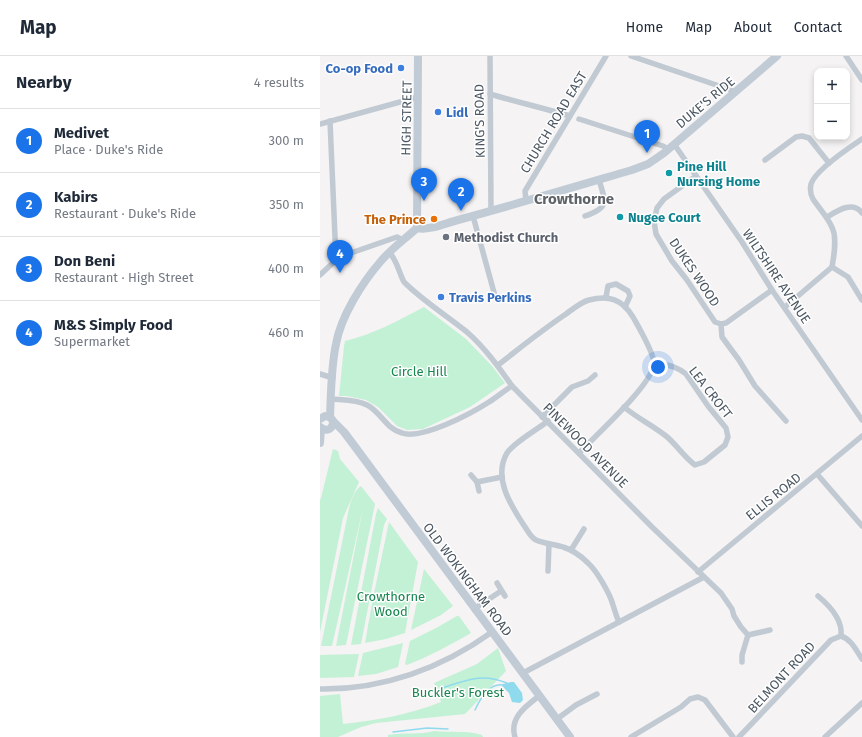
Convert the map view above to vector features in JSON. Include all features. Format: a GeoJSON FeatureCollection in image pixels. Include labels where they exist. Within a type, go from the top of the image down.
{"type":"FeatureCollection","features":[{"type":"Feature","properties":{"kind":"main road","name":"HIGH STREET"},"geometry":{"type":"LineString","coordinates":[[417,228],[418,56]]}},
{"type":"Feature","properties":{"kind":"main road","name":"DUKE'S RIDE"},"geometry":{"type":"LineString","coordinates":[[417,228],[430,228],[642,167],[653,161],[671,147],[777,56]]}},
{"type":"Feature","properties":{"kind":"main road"},"geometry":{"type":"LineString","coordinates":[[324,428],[332,426],[325,418],[330,400],[336,344],[347,313],[368,277],[389,252],[417,228]]}},
{"type":"Feature","properties":{"kind":"main road","name":"OLD WOKINGHAM ROAD"},"geometry":{"type":"LineString","coordinates":[[325,418],[346,436],[570,737]]}},
{"type":"Feature","properties":{"kind":"main road"},"geometry":{"type":"LineString","coordinates":[[324,428],[346,436]]}},
{"type":"Feature","properties":{"kind":"main road"},"geometry":{"type":"LineString","coordinates":[[320,443],[324,428]]}},
{"type":"Feature","properties":{"kind":"street","name":"KING'S ROAD"},"geometry":{"type":"LineString","coordinates":[[490,56],[491,211]]}},
{"type":"Feature","properties":{"kind":"street","name":"CHURCH ROAD EAST"},"geometry":{"type":"LineString","coordinates":[[526,200],[525,191],[606,56]]}},
{"type":"Feature","properties":{"kind":"street"},"geometry":{"type":"LineString","coordinates":[[631,56],[676,70],[735,92]]}},
{"type":"Feature","properties":{"kind":"street"},"geometry":{"type":"LineString","coordinates":[[846,56],[862,80]]}},
{"type":"Feature","properties":{"kind":"street"},"geometry":{"type":"LineString","coordinates":[[490,94],[570,116]]}},
{"type":"Feature","properties":{"kind":"street"},"geometry":{"type":"LineString","coordinates":[[320,124],[418,97]]}},
{"type":"Feature","properties":{"kind":"street"},"geometry":{"type":"LineString","coordinates":[[579,119],[671,147]]}},
{"type":"Feature","properties":{"kind":"street"},"geometry":{"type":"LineString","coordinates":[[330,121],[336,260]]}},
{"type":"Feature","properties":{"kind":"street"},"geometry":{"type":"LineString","coordinates":[[765,160],[796,137],[802,136],[809,138],[829,163]]}},
{"type":"Feature","properties":{"kind":"street"},"geometry":{"type":"LineString","coordinates":[[785,307],[832,267],[836,245],[834,231],[812,198],[810,192],[811,182],[829,163],[862,139]]}},
{"type":"Feature","properties":{"kind":"street","name":"WILTSHIRE AVENUE"},"geometry":{"type":"LineString","coordinates":[[671,147],[696,176],[742,242],[772,290],[862,420]]}},
{"type":"Feature","properties":{"kind":"street","name":"DUKES WOOD"},"geometry":{"type":"LineString","coordinates":[[696,176],[664,199],[657,208],[654,220],[656,234],[672,261],[687,280],[715,322],[721,324],[726,323],[772,290]]}},
{"type":"Feature","properties":{"kind":"street"},"geometry":{"type":"LineString","coordinates":[[584,216],[596,212],[603,206],[605,199],[599,180]]}},
{"type":"Feature","properties":{"kind":"street"},"geometry":{"type":"LineString","coordinates":[[826,217],[843,208],[853,207],[862,213]]}},
{"type":"Feature","properties":{"kind":"street"},"geometry":{"type":"LineString","coordinates":[[473,216],[495,296]]}},
{"type":"Feature","properties":{"kind":"street"},"geometry":{"type":"LineString","coordinates":[[320,275],[336,260],[345,255],[397,238],[403,240]]}},
{"type":"Feature","properties":{"kind":"street","name":"PINEWOOD AVENUE"},"geometry":{"type":"LineString","coordinates":[[389,252],[393,257],[404,282],[468,333],[484,349],[498,365],[512,386],[698,572],[721,593],[741,627],[748,635]]}},
{"type":"Feature","properties":{"kind":"street"},"geometry":{"type":"LineString","coordinates":[[832,267],[848,278],[862,300]]}},
{"type":"Feature","properties":{"kind":"street"},"geometry":{"type":"LineString","coordinates":[[606,297],[608,286],[616,284],[628,291],[630,296],[625,307]]}},
{"type":"Feature","properties":{"kind":"street"},"geometry":{"type":"LineString","coordinates":[[498,365],[552,323],[588,300],[606,297],[617,301],[625,307],[638,325],[655,362],[641,390],[579,453]]}},
{"type":"Feature","properties":{"kind":"street","name":"DUKES WOOD"},"geometry":{"type":"LineString","coordinates":[[721,324],[722,337],[739,360],[755,386],[786,421]]}},
{"type":"Feature","properties":{"kind":"street","name":"LEA CROFT"},"geometry":{"type":"LineString","coordinates":[[624,407],[635,416],[668,437],[695,465],[704,462],[725,445],[728,437],[726,428],[708,406],[686,374],[682,370],[673,366],[655,362]]}},
{"type":"Feature","properties":{"kind":"street"},"geometry":{"type":"LineString","coordinates":[[320,374],[333,378]]}},
{"type":"Feature","properties":{"kind":"street"},"geometry":{"type":"LineString","coordinates":[[542,416],[572,387],[588,381],[595,375]]}},
{"type":"Feature","properties":{"kind":"street"},"geometry":{"type":"LineString","coordinates":[[330,400],[350,401],[367,405],[379,415],[388,426],[402,434],[418,434],[461,418],[490,402],[512,386]]}},
{"type":"Feature","properties":{"kind":"street"},"geometry":{"type":"LineString","coordinates":[[548,421],[514,445],[508,452],[503,462],[502,477],[504,489],[510,504],[529,533],[535,539],[571,550],[590,564],[613,602],[615,615],[619,622]]}},
{"type":"Feature","properties":{"kind":"street","name":"ELLIS ROAD"},"geometry":{"type":"LineString","coordinates":[[698,572],[862,436]]}},
{"type":"Feature","properties":{"kind":"street"},"geometry":{"type":"LineString","coordinates":[[817,474],[862,526]]}},
{"type":"Feature","properties":{"kind":"street"},"geometry":{"type":"LineString","coordinates":[[471,475],[477,482],[480,492]]}},
{"type":"Feature","properties":{"kind":"street"},"geometry":{"type":"LineString","coordinates":[[477,482],[502,477]]}},
{"type":"Feature","properties":{"kind":"street"},"geometry":{"type":"LineString","coordinates":[[571,550],[584,529]]}},
{"type":"Feature","properties":{"kind":"street"},"geometry":{"type":"LineString","coordinates":[[548,572],[550,544]]}},
{"type":"Feature","properties":{"kind":"street"},"geometry":{"type":"LineString","coordinates":[[523,672],[704,577]]}},
{"type":"Feature","properties":{"kind":"street"},"geometry":{"type":"LineString","coordinates":[[497,583],[505,596]]}},
{"type":"Feature","properties":{"kind":"street"},"geometry":{"type":"LineString","coordinates":[[474,609],[501,590]]}},
{"type":"Feature","properties":{"kind":"street"},"geometry":{"type":"LineString","coordinates":[[818,596],[828,604],[841,625],[841,636],[845,637],[860,652],[862,658]]}},
{"type":"Feature","properties":{"kind":"street"},"geometry":{"type":"LineString","coordinates":[[742,662],[742,655],[748,635],[770,630]]}},
{"type":"Feature","properties":{"kind":"street"},"geometry":{"type":"LineString","coordinates":[[320,689],[373,685],[408,676],[445,661],[492,632]]}},
{"type":"Feature","properties":{"kind":"street","name":"BELMONT ROAD"},"geometry":{"type":"LineString","coordinates":[[739,737],[831,640],[841,636]]}},
{"type":"Feature","properties":{"kind":"street"},"geometry":{"type":"LineString","coordinates":[[557,719],[576,705],[597,694]]}},
{"type":"Feature","properties":{"kind":"street"},"geometry":{"type":"LineString","coordinates":[[516,737],[514,727],[517,717],[522,710],[539,696]]}},
{"type":"Feature","properties":{"kind":"street"},"geometry":{"type":"LineString","coordinates":[[631,737],[690,699],[698,697],[705,700],[733,737]]}},
{"type":"Feature","properties":{"kind":"street"},"geometry":{"type":"LineString","coordinates":[[825,737],[862,703]]}},
{"type":"Feature","properties":{"kind":"green space","name":"Circle Hill"},"geometry":{"type":"Polygon","coordinates":[[[424,307],[466,339],[492,366],[505,383],[470,407],[423,429],[407,430],[397,426],[378,407],[366,400],[339,396],[344,346],[345,341],[375,331],[424,307]]]}},
{"type":"Feature","properties":{"kind":"green space","name":"Crowthorne Wood"},"geometry":{"type":"Polygon","coordinates":[[[333,449],[338,451],[340,459],[359,482],[343,518],[320,632],[320,500],[333,449]]]}},
{"type":"Feature","properties":{"kind":"green space","name":"Crowthorne Wood"},"geometry":{"type":"Polygon","coordinates":[[[361,486],[375,504],[346,645],[336,646],[363,508],[332,646],[321,646],[351,500],[355,492],[361,486]]]}},
{"type":"Feature","properties":{"kind":"green space","name":"Crowthorne Wood"},"geometry":{"type":"Polygon","coordinates":[[[378,508],[387,519],[384,525],[361,644],[351,645],[376,514],[378,508]]]}},
{"type":"Feature","properties":{"kind":"green space","name":"Crowthorne Wood"},"geometry":{"type":"Polygon","coordinates":[[[389,522],[418,562],[405,633],[386,639],[365,643],[373,598],[389,522]]]}},
{"type":"Feature","properties":{"kind":"green space","name":"Crowthorne Wood"},"geometry":{"type":"Polygon","coordinates":[[[424,569],[453,606],[441,615],[411,630],[424,569]]]}},
{"type":"Feature","properties":{"kind":"green space","name":"Crowthorne Wood"},"geometry":{"type":"Polygon","coordinates":[[[459,616],[471,633],[424,658],[407,665],[405,664],[410,641],[459,616]]]}},
{"type":"Feature","properties":{"kind":"green space","name":"Crowthorne Wood"},"geometry":{"type":"Polygon","coordinates":[[[403,643],[398,667],[376,674],[358,676],[363,653],[403,643]]]}},
{"type":"Feature","properties":{"kind":"green space","name":"Buckler's Forest"},"geometry":{"type":"Polygon","coordinates":[[[498,648],[506,671],[465,714],[376,723],[361,727],[338,737],[320,737],[320,696],[340,694],[343,724],[405,714],[441,702],[434,683],[477,664],[498,648]]]}},
{"type":"Feature","properties":{"kind":"green space","name":"Crowthorne Wood"},"geometry":{"type":"Polygon","coordinates":[[[359,654],[354,677],[320,678],[320,655],[359,654]]]}},
{"type":"Feature","properties":{"kind":"green space","name":"Buckler's Forest"},"geometry":{"type":"Polygon","coordinates":[[[434,731],[476,733],[482,735],[483,737],[388,737],[388,735],[394,734],[434,731]]]}},
{"type":"Feature","properties":{"kind":"water"},"geometry":{"type":"Polygon","coordinates":[[[514,682],[522,693],[523,700],[520,703],[512,702],[509,693],[502,686],[503,684],[514,682]]]}},
{"type":"Feature","properties":{"kind":"waterway"},"geometry":{"type":"LineString","coordinates":[[439,689],[480,678],[489,678],[507,683]]}},
{"type":"Feature","properties":{"kind":"waterway"},"geometry":{"type":"LineString","coordinates":[[475,710],[482,697],[489,689],[498,685],[503,685]]}},
{"type":"Feature","properties":{"kind":"waterway"},"geometry":{"type":"LineString","coordinates":[[393,732],[427,728],[448,729]]}},
{"type":"Feature","properties":{"kind":"place","name":"Co-op Food"},"geometry":{"type":"Point","coordinates":[401,68]}},
{"type":"Feature","properties":{"kind":"place","name":"Lidl"},"geometry":{"type":"Point","coordinates":[438,112]}},
{"type":"Feature","properties":{"kind":"place","name":"Medivet"},"geometry":{"type":"Point","coordinates":[647,153]}},
{"type":"Feature","properties":{"kind":"place","name":"Pine Hill Nursing Home"},"geometry":{"type":"Point","coordinates":[669,173]}},
{"type":"Feature","properties":{"kind":"place","name":"Don Beni"},"geometry":{"type":"Point","coordinates":[424,201]}},
{"type":"Feature","properties":{"kind":"place","name":"Kabirs"},"geometry":{"type":"Point","coordinates":[461,211]}},
{"type":"Feature","properties":{"kind":"place","name":"Nugee Court"},"geometry":{"type":"Point","coordinates":[620,217]}},
{"type":"Feature","properties":{"kind":"place","name":"The Prince"},"geometry":{"type":"Point","coordinates":[434,219]}},
{"type":"Feature","properties":{"kind":"place","name":"Methodist Church"},"geometry":{"type":"Point","coordinates":[446,237]}},
{"type":"Feature","properties":{"kind":"place","name":"M&S Simply Food"},"geometry":{"type":"Point","coordinates":[340,273]}},
{"type":"Feature","properties":{"kind":"place","name":"Travis Perkins"},"geometry":{"type":"Point","coordinates":[441,297]}},
{"type":"Feature","properties":{"kind":"district","name":"Crowthorne"},"geometry":{"type":"Point","coordinates":[574,199]}}]}
